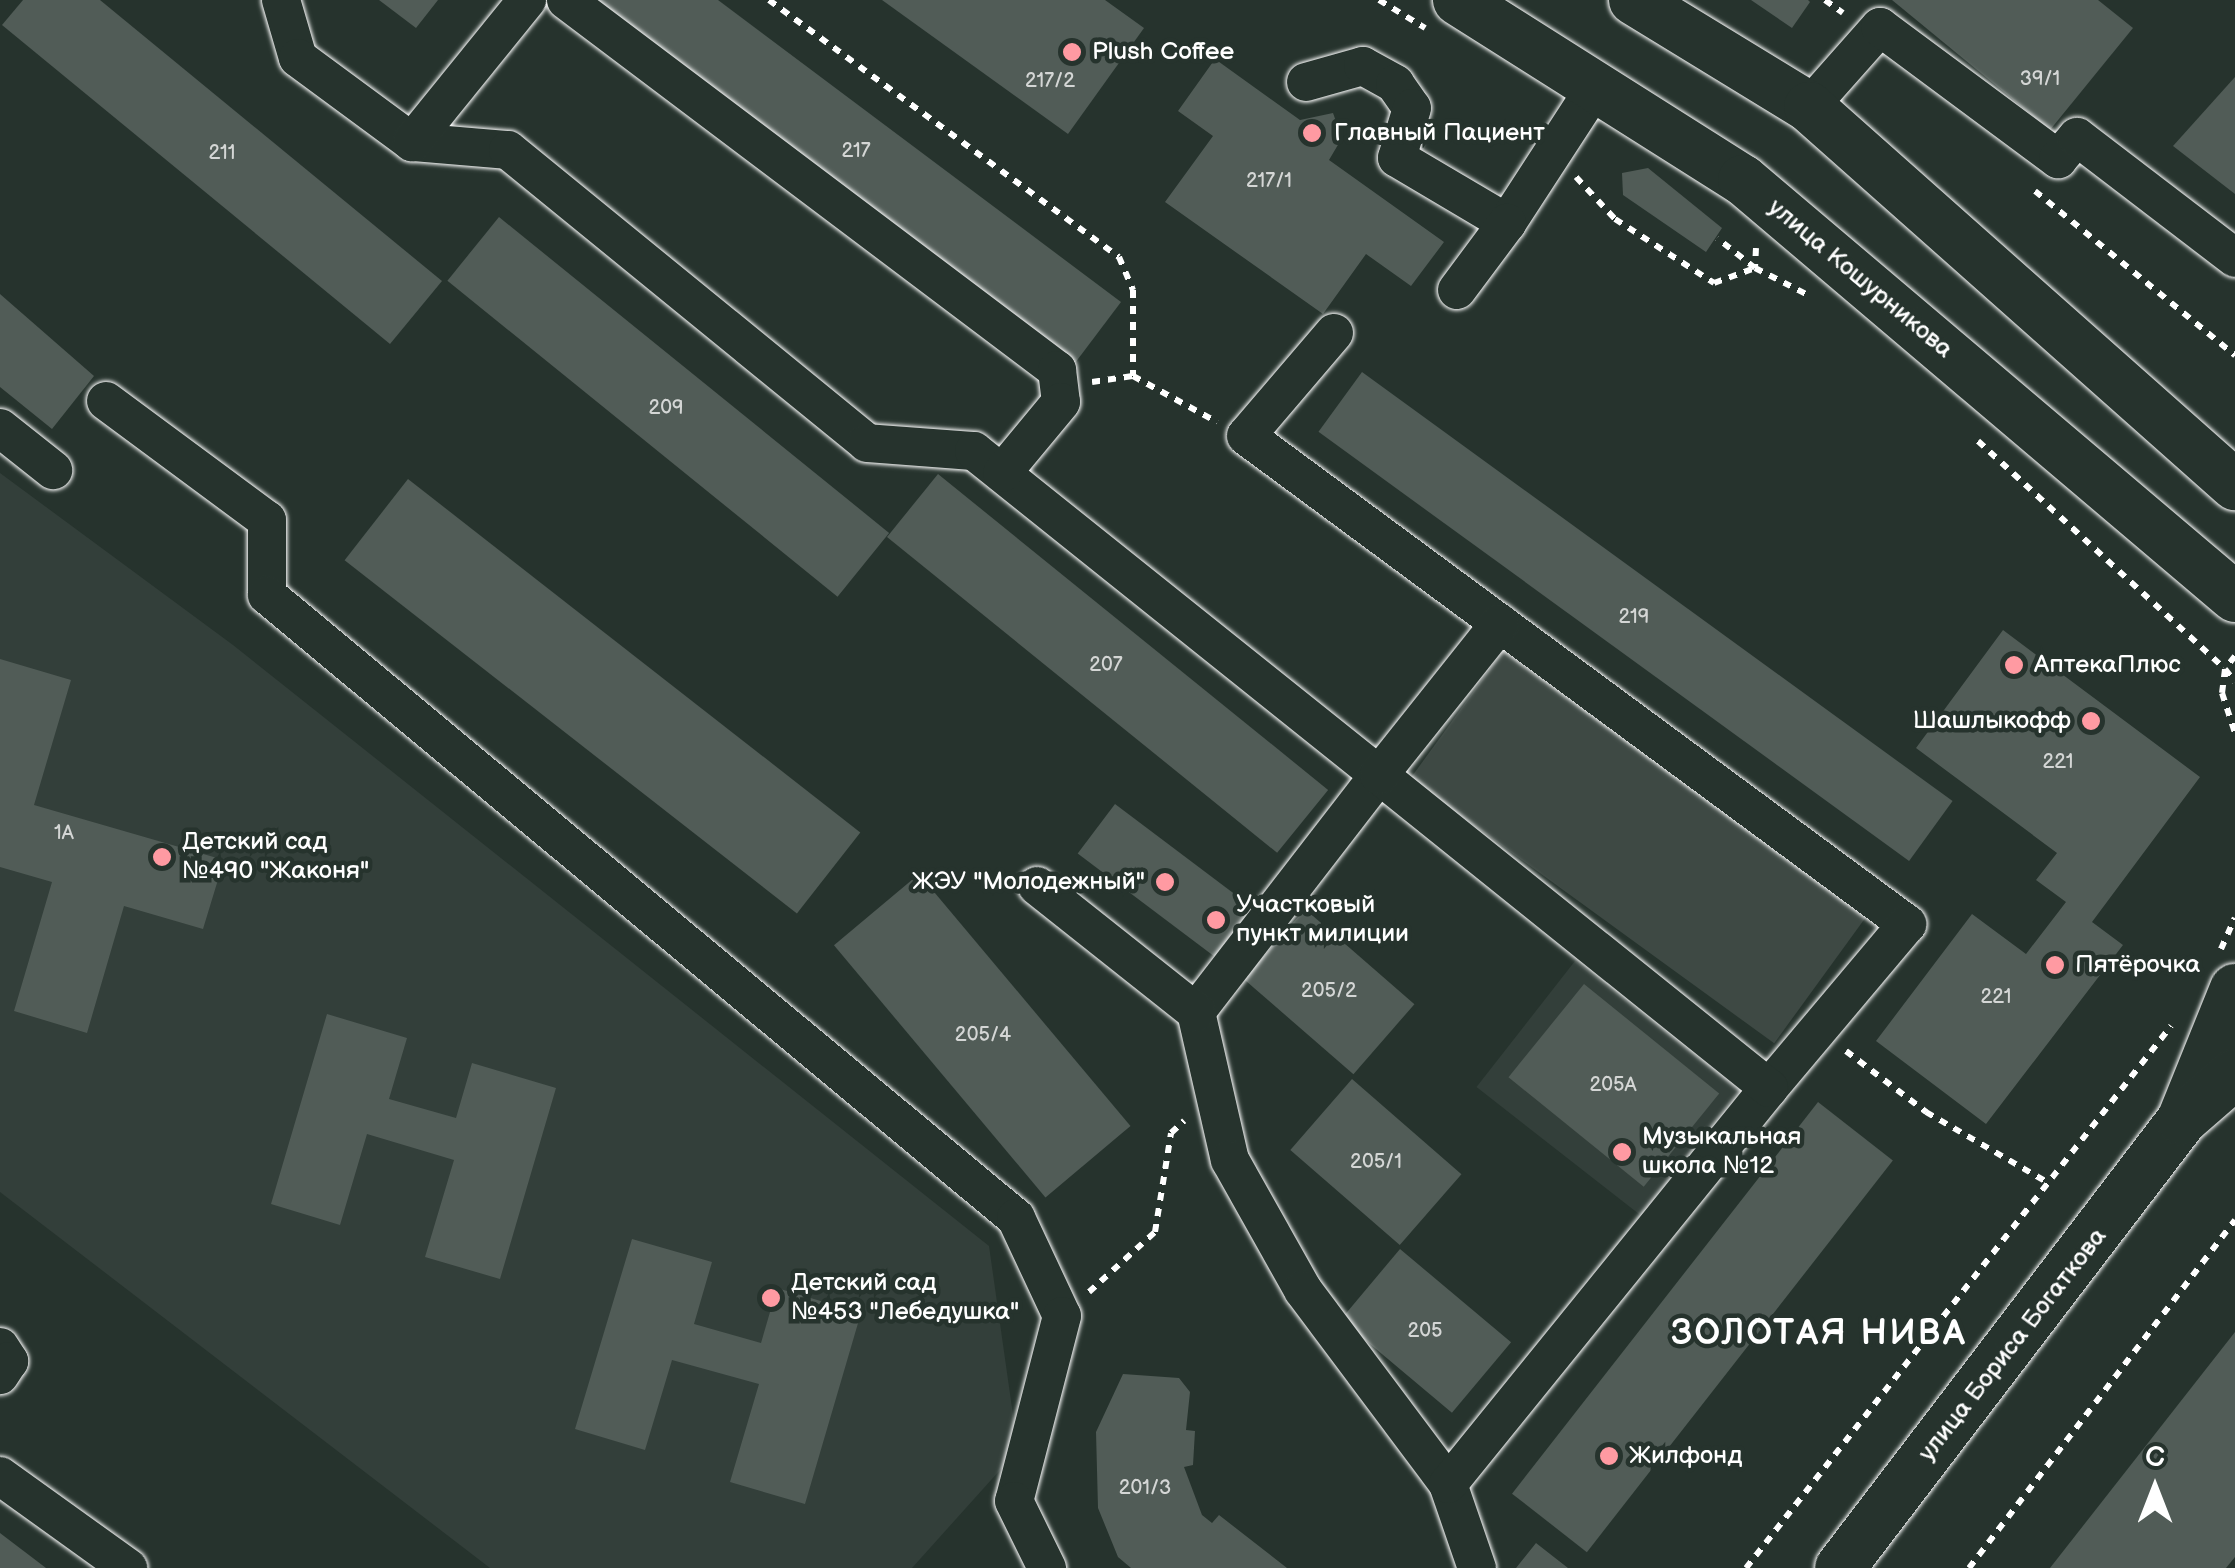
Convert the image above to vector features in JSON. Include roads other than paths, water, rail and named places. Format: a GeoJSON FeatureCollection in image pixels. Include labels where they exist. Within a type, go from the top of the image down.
{"type":"FeatureCollection","features":[{"type":"Feature","properties":{"kind":"main road"},"geometry":{"type":"LineString","coordinates":[[1634,0],[1809,106],[2235,485]]}},
{"type":"Feature","properties":{"kind":"main road","name":"улица Кошурникова"},"geometry":{"type":"LineString","coordinates":[[1451,20],[1596,86],[1743,180],[2235,596]]}},
{"type":"Feature","properties":{"kind":"main road","name":"улица Бориса Богаткова"},"geometry":{"type":"LineString","coordinates":[[2182,1120],[2225,976]]}},
{"type":"Feature","properties":{"kind":"main road","name":"улица Бориса Богаткова"},"geometry":{"type":"LineString","coordinates":[[1840,1568],[2182,1120],[2235,1074]]}},
{"type":"Feature","properties":{"kind":"lane"},"geometry":{"type":"LineString","coordinates":[[280,0],[298,58],[412,142],[508,150],[867,444],[974,451],[1769,1088]]}},
{"type":"Feature","properties":{"kind":"lane"},"geometry":{"type":"LineString","coordinates":[[412,142],[527,0]]}},
{"type":"Feature","properties":{"kind":"lane"},"geometry":{"type":"LineString","coordinates":[[566,0],[1057,370],[1064,386],[1061,402],[1002,473]]}},
{"type":"Feature","properties":{"kind":"lane"},"geometry":{"type":"LineString","coordinates":[[1809,106],[1880,27],[2058,159],[2077,137],[2235,258]]}},
{"type":"Feature","properties":{"kind":"lane"},"geometry":{"type":"LineString","coordinates":[[1306,82],[1364,66],[1395,84],[1412,108],[1397,158],[1507,223]]}},
{"type":"Feature","properties":{"kind":"lane"},"geometry":{"type":"LineString","coordinates":[[1457,290],[1507,223],[1596,86]]}},
{"type":"Feature","properties":{"kind":"lane"},"geometry":{"type":"LineString","coordinates":[[1334,333],[1246,436],[1907,924],[1448,1484]]}},
{"type":"Feature","properties":{"kind":"lane"},"geometry":{"type":"LineString","coordinates":[[106,401],[266,520],[266,596],[1016,1218],[1062,1316],[1014,1501],[1047,1568]]}},
{"type":"Feature","properties":{"kind":"lane"},"geometry":{"type":"LineString","coordinates":[[0,428],[52,470]]}},
{"type":"Feature","properties":{"kind":"lane"},"geometry":{"type":"LineString","coordinates":[[1196,1012],[1500,623]]}},
{"type":"Feature","properties":{"kind":"lane"},"geometry":{"type":"LineString","coordinates":[[1037,886],[1196,1012],[1230,1160],[1303,1290],[1448,1484],[1477,1568]]}},
{"type":"Feature","properties":{"kind":"lane"},"geometry":{"type":"LineString","coordinates":[[0,1347],[9,1362],[0,1375]]}},
{"type":"Feature","properties":{"kind":"lane"},"geometry":{"type":"LineString","coordinates":[[0,1476],[128,1568]]}},
{"type":"Feature","properties":{"kind":"place","name":"Plush Coffee"},"geometry":{"type":"Point","coordinates":[1072,52]}},
{"type":"Feature","properties":{"kind":"place","name":"Главный Пациент"},"geometry":{"type":"Point","coordinates":[1312,133]}},
{"type":"Feature","properties":{"kind":"place","name":"АптекаПлюс"},"geometry":{"type":"Point","coordinates":[2014,665]}},
{"type":"Feature","properties":{"kind":"place","name":"Шашлыкофф"},"geometry":{"type":"Point","coordinates":[2091,721]}},
{"type":"Feature","properties":{"kind":"place","name":"Детский сад №490 \"Жаконя\""},"geometry":{"type":"Point","coordinates":[162,857]}},
{"type":"Feature","properties":{"kind":"place","name":"ЖЭУ \"Молодежный\""},"geometry":{"type":"Point","coordinates":[1165,882]}},
{"type":"Feature","properties":{"kind":"place","name":"Участковый пункт милиции"},"geometry":{"type":"Point","coordinates":[1216,920]}},
{"type":"Feature","properties":{"kind":"place","name":"Пятёрочка"},"geometry":{"type":"Point","coordinates":[2055,965]}},
{"type":"Feature","properties":{"kind":"place","name":"Музыкальная школа №12"},"geometry":{"type":"Point","coordinates":[1622,1152]}},
{"type":"Feature","properties":{"kind":"place","name":"Детский сад №453 \"Лебедушка\""},"geometry":{"type":"Point","coordinates":[771,1298]}},
{"type":"Feature","properties":{"kind":"place","name":"Жилфонд"},"geometry":{"type":"Point","coordinates":[1609,1456]}},
{"type":"Feature","properties":{"kind":"district","name":"ЗОЛОТАЯ НИВА"},"geometry":{"type":"Point","coordinates":[1819,1334]}}]}
